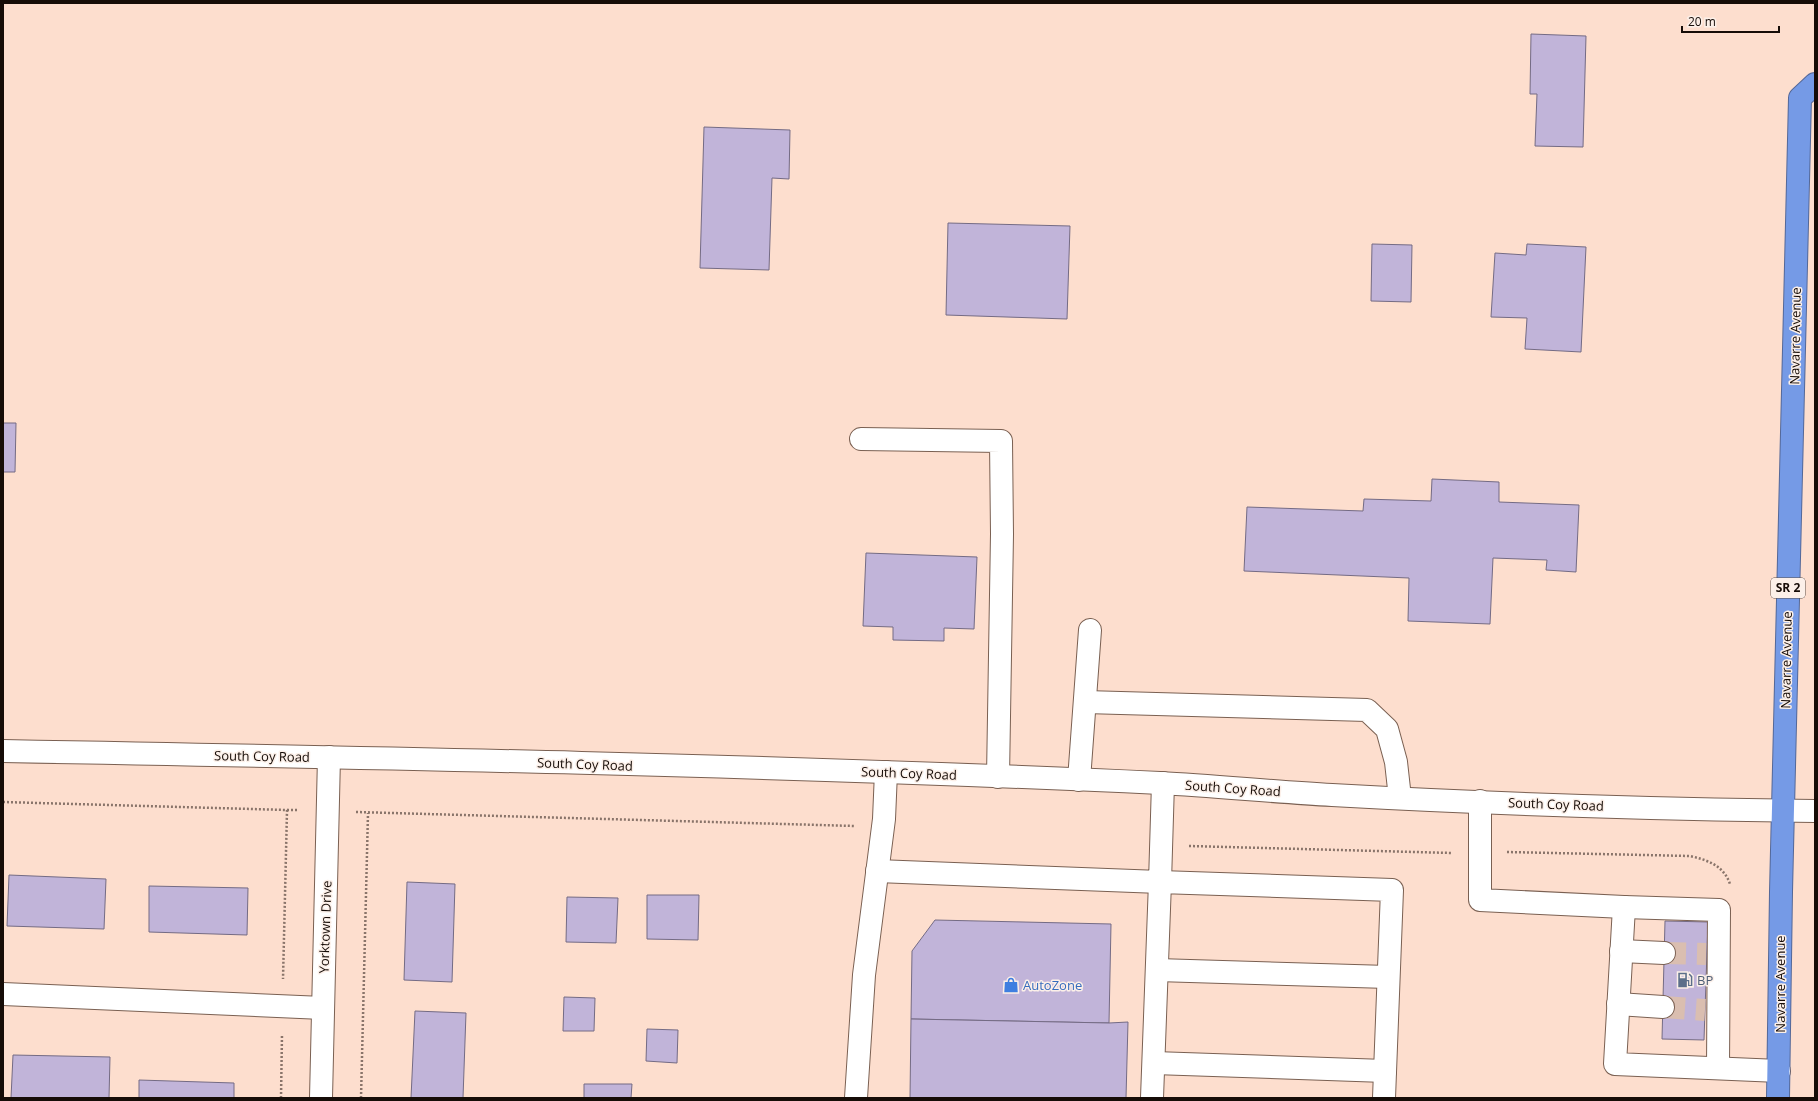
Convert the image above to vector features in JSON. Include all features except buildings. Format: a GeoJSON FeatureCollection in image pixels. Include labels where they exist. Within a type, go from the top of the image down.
{"type":"FeatureCollection","features":[{"type":"Feature","properties":{"kind":"highway","name":"Navarre Avenue"},"geometry":{"type":"LineString","coordinates":[[1778,1098],[1783,810],[1807,149],[1800,98],[1815,84]]}},
{"type":"Feature","properties":{"kind":"street"},"geometry":{"type":"LineString","coordinates":[[861,439],[1001,441],[1003,486],[998,777]]}},
{"type":"Feature","properties":{"kind":"street"},"geometry":{"type":"LineString","coordinates":[[1079,780],[1090,630]]}},
{"type":"Feature","properties":{"kind":"street"},"geometry":{"type":"LineString","coordinates":[[1085,702],[1367,710],[1387,729],[1396,762],[1400,798]]}},
{"type":"Feature","properties":{"kind":"street","name":"South Coy Road"},"geometry":{"type":"LineString","coordinates":[[3,751],[329,757],[886,772],[1163,783],[1480,802],[1815,811]]}},
{"type":"Feature","properties":{"kind":"street","name":"Yorktown Drive"},"geometry":{"type":"LineString","coordinates":[[320,1098],[329,757]]}},
{"type":"Feature","properties":{"kind":"street"},"geometry":{"type":"LineString","coordinates":[[856,1098],[864,975],[884,819],[886,772]]}},
{"type":"Feature","properties":{"kind":"street"},"geometry":{"type":"LineString","coordinates":[[1152,1098],[1163,783]]}},
{"type":"Feature","properties":{"kind":"street"},"geometry":{"type":"LineString","coordinates":[[1480,802],[1480,900],[1719,910],[1713,954],[1712,1010],[1718,1068]]}},
{"type":"Feature","properties":{"kind":"street"},"geometry":{"type":"LineString","coordinates":[[877,871],[1392,890],[1384,1098]]}},
{"type":"Feature","properties":{"kind":"street"},"geometry":{"type":"LineString","coordinates":[[1624,907],[1615,1064],[1779,1071]]}},
{"type":"Feature","properties":{"kind":"street"},"geometry":{"type":"LineString","coordinates":[[1621,952],[1664,953]]}},
{"type":"Feature","properties":{"kind":"street"},"geometry":{"type":"LineString","coordinates":[[1157,970],[1388,977]]}},
{"type":"Feature","properties":{"kind":"street"},"geometry":{"type":"LineString","coordinates":[[3,994],[323,1008]]}},
{"type":"Feature","properties":{"kind":"street"},"geometry":{"type":"LineString","coordinates":[[1618,1004],[1663,1007]]}},
{"type":"Feature","properties":{"kind":"street"},"geometry":{"type":"LineString","coordinates":[[1154,1063],[1385,1071]]}},
{"type":"Feature","properties":{"kind":"path"},"geometry":{"type":"LineString","coordinates":[[3,802],[858,826]]}},
{"type":"Feature","properties":{"kind":"path"},"geometry":{"type":"LineString","coordinates":[[281,1098],[287,810]]}},
{"type":"Feature","properties":{"kind":"path"},"geometry":{"type":"LineString","coordinates":[[361,1098],[368,812]]}},
{"type":"Feature","properties":{"kind":"tunnel"},"geometry":{"type":"LineString","coordinates":[[1664,953],[1706,954]]}},
{"type":"Feature","properties":{"kind":"tunnel"},"geometry":{"type":"LineString","coordinates":[[1663,1007],[1705,1010]]}},
{"type":"Feature","properties":{"kind":"place","name":"BP"},"geometry":{"type":"Point","coordinates":[1685,980]}},
{"type":"Feature","properties":{"kind":"place","name":"AutoZone"},"geometry":{"type":"Point","coordinates":[1011,985]}}]}
